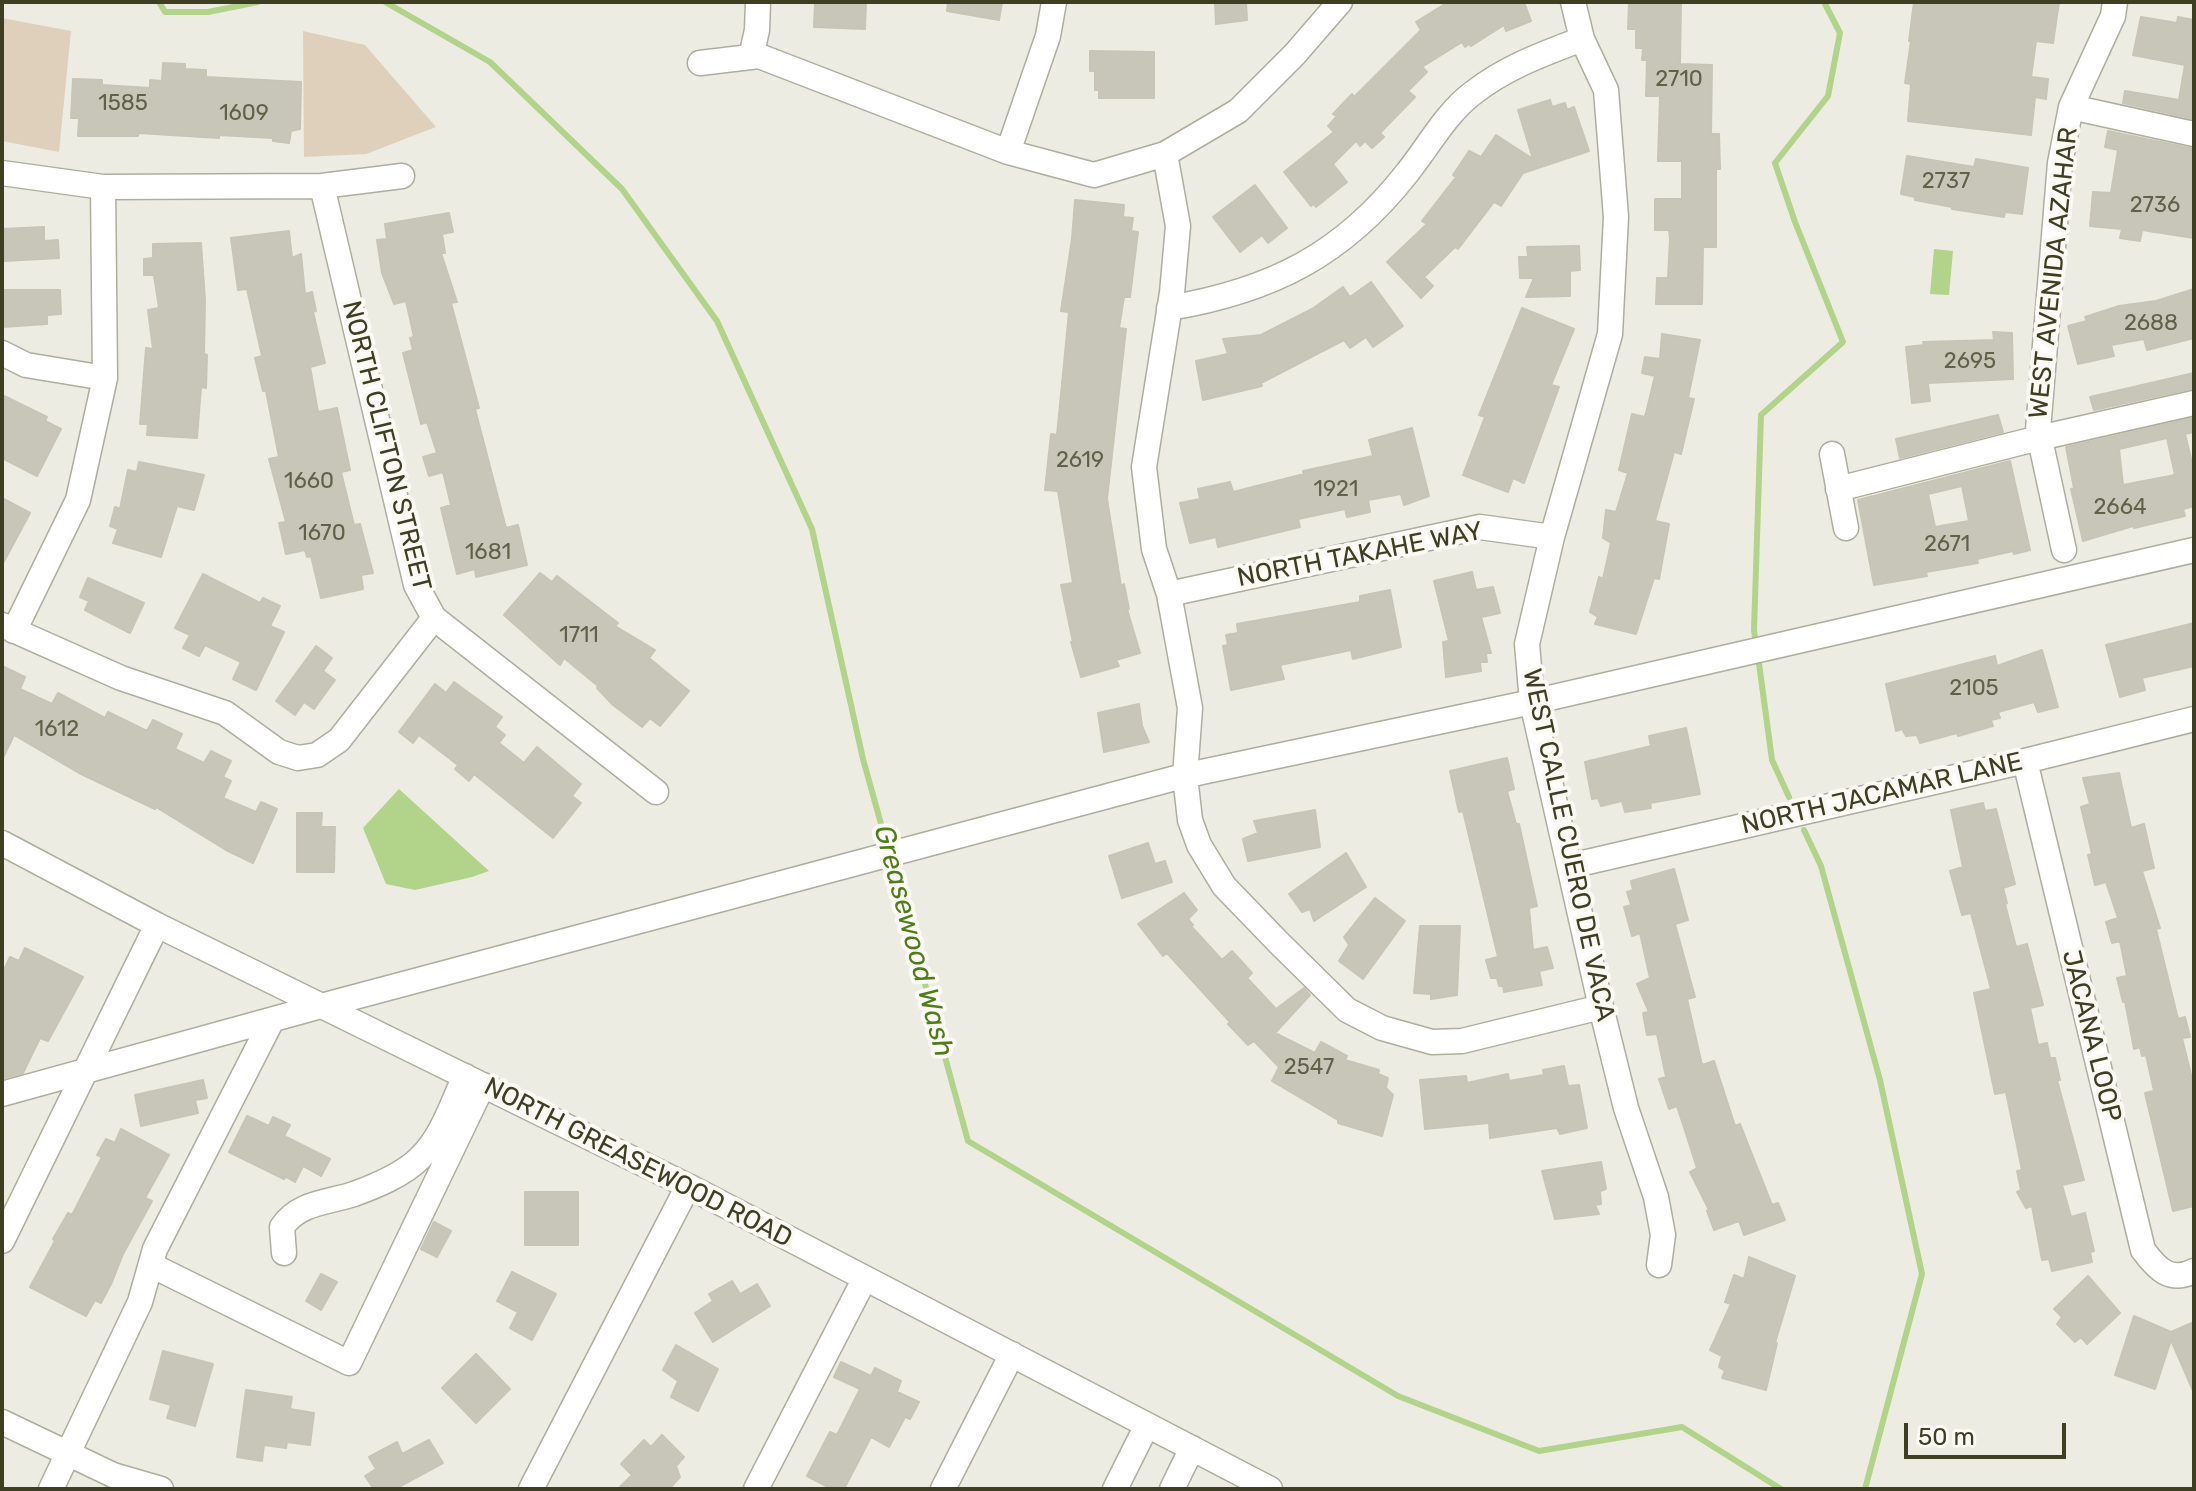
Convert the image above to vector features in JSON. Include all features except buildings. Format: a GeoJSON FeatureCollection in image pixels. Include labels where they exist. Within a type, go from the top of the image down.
{"type":"FeatureCollection","features":[{"type":"Feature","properties":{"kind":"street"},"geometry":{"type":"LineString","coordinates":[[751,57],[757,30],[758,2]]}},
{"type":"Feature","properties":{"kind":"street"},"geometry":{"type":"LineString","coordinates":[[1008,152],[1048,36],[1054,2]]}},
{"type":"Feature","properties":{"kind":"street"},"geometry":{"type":"LineString","coordinates":[[700,63],[759,56],[1008,152],[1094,175],[1165,154],[1238,111],[1295,54],[1340,2]]}},
{"type":"Feature","properties":{"kind":"street","name":"WEST CALLE CUERO DE VACA"},"geometry":{"type":"LineString","coordinates":[[1573,2],[1582,39],[1606,90],[1616,217],[1610,334],[1552,537],[1527,644],[1532,702],[1601,1007],[1626,1108],[1656,1197],[1663,1235],[1659,1265]]}},
{"type":"Feature","properties":{"kind":"street","name":"WEST AVENIDA AZAHAR"},"geometry":{"type":"LineString","coordinates":[[2064,550],[2038,430],[2060,163],[2071,107],[2113,16],[2115,2]]}},
{"type":"Feature","properties":{"kind":"street"},"geometry":{"type":"LineString","coordinates":[[1169,308],[1211,301],[1274,281],[1328,251],[1374,210],[1471,94],[1515,64],[1582,39]]}},
{"type":"Feature","properties":{"kind":"street"},"geometry":{"type":"LineString","coordinates":[[2071,107],[2194,134]]}},
{"type":"Feature","properties":{"kind":"street"},"geometry":{"type":"LineString","coordinates":[[1165,154],[1178,226],[1169,308],[1144,467],[1154,549],[1169,594],[1190,708],[1185,776],[1190,820],[1199,845],[1224,886],[1347,1010],[1382,1028],[1432,1042],[1462,1041],[1601,1007]]}},
{"type":"Feature","properties":{"kind":"street"},"geometry":{"type":"LineString","coordinates":[[2,173],[103,187],[322,186],[402,176]]}},
{"type":"Feature","properties":{"kind":"street","name":"NORTH CLIFTON STREET"},"geometry":{"type":"LineString","coordinates":[[322,186],[416,585],[434,618],[656,792]]}},
{"type":"Feature","properties":{"kind":"street"},"geometry":{"type":"LineString","coordinates":[[103,187],[105,378],[78,500],[8,628],[121,678],[225,713],[279,752],[312,762],[339,740],[434,618]]}},
{"type":"Feature","properties":{"kind":"street"},"geometry":{"type":"LineString","coordinates":[[2,353],[26,365],[105,378]]}},
{"type":"Feature","properties":{"kind":"street"},"geometry":{"type":"LineString","coordinates":[[1838,489],[2194,403]]}},
{"type":"Feature","properties":{"kind":"street"},"geometry":{"type":"LineString","coordinates":[[1832,454],[1846,528]]}},
{"type":"Feature","properties":{"kind":"street","name":"NORTH TAKAHE WAY"},"geometry":{"type":"LineString","coordinates":[[1169,594],[1480,527],[1552,537]]}},
{"type":"Feature","properties":{"kind":"street"},"geometry":{"type":"LineString","coordinates":[[2,1094],[1185,776],[1532,702],[2194,550]]}},
{"type":"Feature","properties":{"kind":"street","name":"NORTH JACAMAR LANE"},"geometry":{"type":"LineString","coordinates":[[1570,866],[2194,719]]}},
{"type":"Feature","properties":{"kind":"street","name":"JACANA LOOP"},"geometry":{"type":"LineString","coordinates":[[2025,761],[2143,1250],[2158,1280],[2194,1271]]}},
{"type":"Feature","properties":{"kind":"street","name":"NORTH GREASEWOOD ROAD"},"geometry":{"type":"LineString","coordinates":[[2,843],[157,925],[688,1186],[1270,1489]]}},
{"type":"Feature","properties":{"kind":"street"},"geometry":{"type":"LineString","coordinates":[[2,1241],[157,925]]}},
{"type":"Feature","properties":{"kind":"street"},"geometry":{"type":"LineString","coordinates":[[51,1489],[140,1302],[155,1249],[272,1020]]}},
{"type":"Feature","properties":{"kind":"street"},"geometry":{"type":"LineString","coordinates":[[151,1265],[349,1363],[474,1081]]}},
{"type":"Feature","properties":{"kind":"street"},"geometry":{"type":"LineString","coordinates":[[284,1253],[282,1227],[289,1216],[300,1208],[355,1193],[392,1177],[418,1161],[434,1143],[474,1081]]}},
{"type":"Feature","properties":{"kind":"street"},"geometry":{"type":"LineString","coordinates":[[531,1489],[688,1186]]}},
{"type":"Feature","properties":{"kind":"street"},"geometry":{"type":"LineString","coordinates":[[756,1489],[865,1278]]}},
{"type":"Feature","properties":{"kind":"street"},"geometry":{"type":"LineString","coordinates":[[943,1489],[1012,1354]]}},
{"type":"Feature","properties":{"kind":"street"},"geometry":{"type":"LineString","coordinates":[[2,1422],[113,1475],[161,1489]]}},
{"type":"Feature","properties":{"kind":"street"},"geometry":{"type":"LineString","coordinates":[[1115,1489],[1147,1425]]}},
{"type":"Feature","properties":{"kind":"street"},"geometry":{"type":"LineString","coordinates":[[1172,1489],[1192,1448]]}},
{"type":"Feature","properties":{"kind":"shaded area"},"geometry":{"type":"Polygon","coordinates":[[[2,18],[71,31],[59,152],[2,141],[2,18]]]}},
{"type":"Feature","properties":{"kind":"shaded area"},"geometry":{"type":"Polygon","coordinates":[[[303,31],[365,45],[436,127],[366,154],[304,157],[303,31]]]}},
{"type":"Feature","properties":{"kind":"shaded area"},"geometry":{"type":"Polygon","coordinates":[[[1934,249],[1953,251],[1949,295],[1930,294],[1934,249]]]}},
{"type":"Feature","properties":{"kind":"shaded area"},"geometry":{"type":"Polygon","coordinates":[[[399,789],[489,871],[415,890],[386,884],[363,828],[399,789]]]}},
{"type":"Feature","properties":{"kind":"waterway","name":"Greasewood Wash"},"geometry":{"type":"LineString","coordinates":[[159,2],[165,12],[208,12],[258,2]]}},
{"type":"Feature","properties":{"kind":"waterway","name":"Greasewood Wash"},"geometry":{"type":"LineString","coordinates":[[385,2],[490,62],[622,189],[717,321],[812,529],[863,759],[888,849]]}},
{"type":"Feature","properties":{"kind":"waterway"},"geometry":{"type":"LineString","coordinates":[[1756,645],[1761,415],[1843,342],[1775,163],[1828,96],[1840,33],[1824,2]]}},
{"type":"Feature","properties":{"kind":"waterway"},"geometry":{"type":"LineString","coordinates":[[1758,656],[1772,760],[1789,797]]}},
{"type":"Feature","properties":{"kind":"waterway"},"geometry":{"type":"LineString","coordinates":[[1804,830],[1821,866],[1880,1080],[1922,1274],[1865,1489]]}},
{"type":"Feature","properties":{"kind":"waterway","name":"Greasewood Wash"},"geometry":{"type":"LineString","coordinates":[[891,860],[968,1141],[1398,1396],[1539,1451],[1682,1427],[1781,1489]]}}]}
